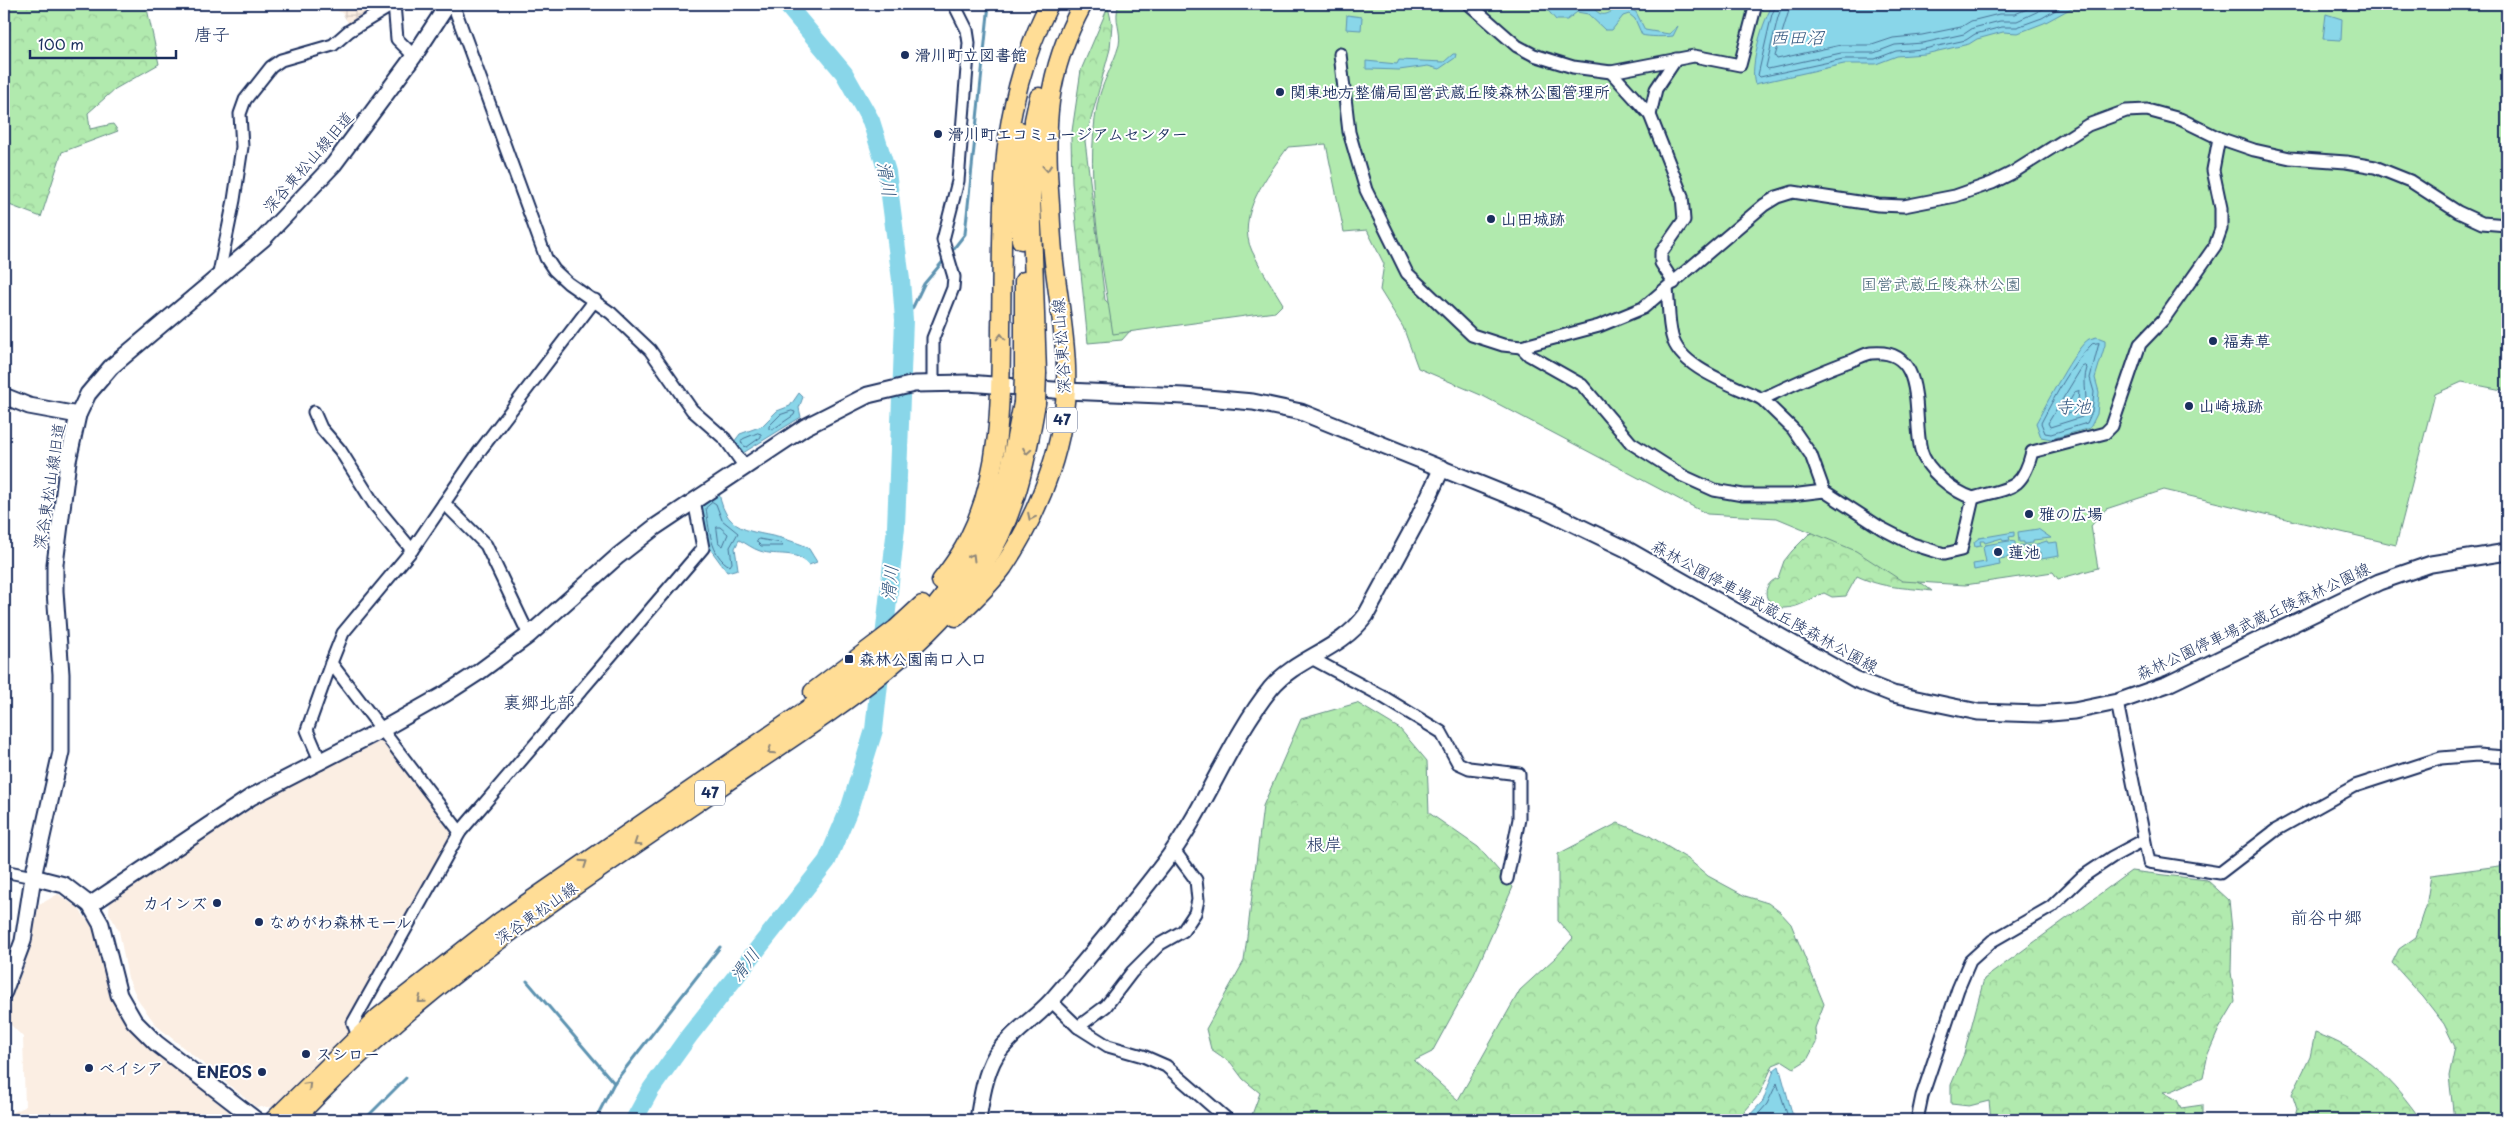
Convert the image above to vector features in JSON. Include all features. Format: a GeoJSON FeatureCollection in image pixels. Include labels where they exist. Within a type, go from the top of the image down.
{"type":"FeatureCollection","features":[{"type":"Feature","properties":{"kind":"main road","name":"深谷東松山線"},"geometry":{"type":"LineString","coordinates":[[767,738],[794,709],[896,629],[932,595],[963,548],[982,504],[998,429],[1002,386],[1005,167],[1009,132],[1020,77],[1037,29],[1049,4]]}},
{"type":"Feature","properties":{"kind":"main road","name":"深谷東松山線"},"geometry":{"type":"LineString","coordinates":[[1031,373],[1017,197],[1021,126],[1025,98],[1038,50],[1060,4]]}},
{"type":"Feature","properties":{"kind":"main road","name":"深谷東松山線"},"geometry":{"type":"LineString","coordinates":[[294,1120],[352,1060],[399,1018],[458,970],[555,900],[799,732],[894,663],[928,634],[950,610],[982,567],[1015,500],[1026,460],[1031,373],[1037,321],[1032,234],[1034,120],[1048,61],[1074,4]]}},
{"type":"Feature","properties":{"kind":"main road","name":"深谷東松山線"},"geometry":{"type":"LineString","coordinates":[[799,732],[858,702],[911,660],[974,600],[1002,568],[1031,518],[1043,490],[1060,432],[1066,391],[1065,352],[1054,268],[1046,158],[1046,118],[1062,46],[1083,4]]}},
{"type":"Feature","properties":{"kind":"main road","name":"深谷東松山線"},"geometry":{"type":"LineString","coordinates":[[274,1120],[358,1036],[500,922],[767,738],[899,642],[933,610],[979,546],[996,512],[1029,403]]}},
{"type":"Feature","properties":{"kind":"street"},"geometry":{"type":"LineString","coordinates":[[218,278],[234,200],[242,147],[240,114],[245,100],[271,67],[282,60],[333,46],[349,31],[394,4],[396,39],[414,56]]}},
{"type":"Feature","properties":{"kind":"street","name":"深谷東松山線旧道"},"geometry":{"type":"LineString","coordinates":[[4,992],[23,941],[33,878],[60,752],[61,674],[55,564],[68,462],[78,415],[88,394],[112,367],[263,239],[334,164],[414,56],[448,4]]}},
{"type":"Feature","properties":{"kind":"street"},"geometry":{"type":"LineString","coordinates":[[453,4],[517,174],[546,258],[554,270],[568,283],[595,300],[650,350],[692,410],[726,439],[745,467]]}},
{"type":"Feature","properties":{"kind":"street"},"geometry":{"type":"LineString","coordinates":[[927,384],[933,338],[953,288],[954,277],[942,240],[958,180],[969,43],[967,30],[954,4]]}},
{"type":"Feature","properties":{"kind":"street"},"geometry":{"type":"LineString","coordinates":[[1469,4],[1517,46],[1534,55],[1573,67],[1611,72],[1694,56],[1740,65],[1756,4]]}},
{"type":"Feature","properties":{"kind":"street"},"geometry":{"type":"LineString","coordinates":[[1340,54],[1345,111],[1355,158],[1366,190],[1407,274],[1472,334],[1503,345],[1521,347],[1617,319],[1643,308],[1764,205],[1777,197],[1793,192],[1904,206],[1955,196],[1999,180],[2088,125],[2126,111],[2147,110],[2168,115],[2219,138],[2290,158],[2346,162],[2375,167],[2410,181],[2458,212],[2482,223],[2507,225]]}},
{"type":"Feature","properties":{"kind":"street"},"geometry":{"type":"LineString","coordinates":[[1650,115],[1656,89],[1676,59]]}},
{"type":"Feature","properties":{"kind":"street"},"geometry":{"type":"LineString","coordinates":[[1611,72],[1650,115],[1682,196],[1684,220],[1661,253],[1661,263],[1670,286],[1672,335],[1678,352],[1700,369],[1762,399],[1792,430],[1811,455],[1824,491],[1881,528],[1912,544],[1944,554],[1961,550],[1973,498]]}},
{"type":"Feature","properties":{"kind":"street"},"geometry":{"type":"LineString","coordinates":[[1762,399],[1833,366],[1869,354],[1888,353],[1907,365],[1914,380],[1921,451],[1926,464],[1964,495],[1973,498],[2015,485],[2022,480],[2027,471],[2032,452],[2105,433],[2112,426],[2120,395],[2140,344],[2164,320],[2215,246],[2221,229],[2221,208],[2213,170],[2219,138]]}},
{"type":"Feature","properties":{"kind":"street"},"geometry":{"type":"LineString","coordinates":[[321,763],[307,730],[343,633],[412,550],[479,452],[595,300]]}},
{"type":"Feature","properties":{"kind":"street"},"geometry":{"type":"LineString","coordinates":[[1521,347],[1529,355],[1582,386],[1631,443],[1683,476],[1714,490],[1743,495],[1792,495],[1824,491]]}},
{"type":"Feature","properties":{"kind":"street","name":"森林公園停車場武蔵丘陵森林公園線"},"geometry":{"type":"LineString","coordinates":[[90,905],[251,797],[321,763],[445,694],[529,635],[618,556],[694,500],[805,426],[874,392],[927,384],[1002,386],[1184,396],[1253,402],[1301,412],[1547,511],[1626,549],[1855,679],[1893,694],[1978,712],[2039,714],[2074,711],[2117,702],[2168,684],[2379,582],[2431,564],[2507,552]]}},
{"type":"Feature","properties":{"kind":"street"},"geometry":{"type":"LineString","coordinates":[[4,396],[29,406],[78,415]]}},
{"type":"Feature","properties":{"kind":"street"},"geometry":{"type":"LineString","coordinates":[[314,412],[321,428],[340,450],[374,504],[412,550]]}},
{"type":"Feature","properties":{"kind":"street"},"geometry":{"type":"LineString","coordinates":[[978,1120],[982,1099],[995,1057],[1005,1043],[1051,1001],[1173,849],[1259,704],[1273,687],[1312,658],[1342,641],[1366,615],[1417,521],[1442,468]]}},
{"type":"Feature","properties":{"kind":"street"},"geometry":{"type":"LineString","coordinates":[[358,1036],[354,1023],[460,832],[703,548],[694,500]]}},
{"type":"Feature","properties":{"kind":"street"},"geometry":{"type":"LineString","coordinates":[[444,503],[486,545],[529,635]]}},
{"type":"Feature","properties":{"kind":"street"},"geometry":{"type":"LineString","coordinates":[[1312,658],[1380,695],[1441,732],[1458,763],[1469,768],[1519,774],[1519,819],[1507,879]]}},
{"type":"Feature","properties":{"kind":"street"},"geometry":{"type":"LineString","coordinates":[[331,663],[460,832]]}},
{"type":"Feature","properties":{"kind":"street"},"geometry":{"type":"LineString","coordinates":[[2117,702],[2150,862],[2220,872],[2276,830],[2355,786],[2442,758],[2477,755],[2507,757]]}},
{"type":"Feature","properties":{"kind":"street"},"geometry":{"type":"LineString","coordinates":[[1917,1120],[1922,1096],[1952,1007],[1970,961],[1992,941],[2051,907],[2082,877],[2112,857],[2144,840]]}},
{"type":"Feature","properties":{"kind":"street"},"geometry":{"type":"LineString","coordinates":[[1078,1027],[1106,1006],[1132,972],[1160,944],[1183,930],[1195,913],[1198,900],[1196,880],[1173,849]]}},
{"type":"Feature","properties":{"kind":"street"},"geometry":{"type":"LineString","coordinates":[[4,871],[64,885],[90,905],[101,924],[119,996],[134,1021],[156,1043],[256,1120]]}},
{"type":"Feature","properties":{"kind":"street"},"geometry":{"type":"LineString","coordinates":[[1051,1001],[1078,1027],[1108,1046],[1143,1056],[1166,1066],[1228,1120]]}},
{"type":"Feature","properties":{"kind":"shaded area"},"geometry":{"type":"Polygon","coordinates":[[[324,4],[385,4],[350,26],[342,13],[324,4]]]}},
{"type":"Feature","properties":{"kind":"shaded area","name":"なめがわ森林モール"},"geometry":{"type":"Polygon","coordinates":[[[383,740],[454,833],[351,1031],[274,1107],[256,1107],[157,1026],[139,1002],[128,978],[119,931],[109,913],[110,901],[277,792],[383,740]]]}},
{"type":"Feature","properties":{"kind":"shaded area"},"geometry":{"type":"Polygon","coordinates":[[[58,894],[78,908],[94,929],[110,997],[130,1029],[154,1052],[240,1120],[4,1120],[4,1116],[25,1107],[23,1037],[4,1018],[27,958],[39,905],[58,894]]]}},
{"type":"Feature","properties":{"kind":"green space"},"geometry":{"type":"Polygon","coordinates":[[[4,4],[146,4],[159,64],[115,89],[88,113],[90,129],[113,124],[118,131],[62,152],[41,217],[4,203],[4,4]]]}},
{"type":"Feature","properties":{"kind":"green space","name":"国営武蔵丘陵森林公園"},"geometry":{"type":"Polygon","coordinates":[[[1119,4],[2507,4],[2507,391],[2462,382],[2435,394],[2396,545],[2164,490],[2106,509],[2091,526],[2098,568],[2058,579],[2053,572],[1965,585],[1902,581],[1856,551],[1777,518],[1707,514],[1483,396],[1418,368],[1403,327],[1380,290],[1384,264],[1367,230],[1344,232],[1326,144],[1288,147],[1263,183],[1251,210],[1248,237],[1252,251],[1283,304],[1275,312],[1113,334],[1096,220],[1092,162],[1097,106],[1120,40],[1117,20],[1119,4]]]}},
{"type":"Feature","properties":{"kind":"green space"},"geometry":{"type":"Polygon","coordinates":[[[1108,7],[1112,24],[1110,49],[1085,141],[1105,300],[1118,311],[1130,331],[1122,340],[1088,343],[1072,183],[1071,138],[1081,70],[1108,7]]]}},
{"type":"Feature","properties":{"kind":"green space"},"geometry":{"type":"Polygon","coordinates":[[[1822,530],[1905,578],[1923,584],[1932,591],[1894,587],[1857,576],[1846,596],[1832,597],[1824,593],[1790,608],[1777,607],[1772,604],[1766,596],[1766,591],[1772,581],[1778,578],[1784,561],[1809,534],[1822,530]]]}},
{"type":"Feature","properties":{"kind":"green space"},"geometry":{"type":"Polygon","coordinates":[[[1357,703],[1400,729],[1427,761],[1429,813],[1478,847],[1513,887],[1472,979],[1432,1052],[1414,1061],[1458,1100],[1520,990],[1556,957],[1573,938],[1558,921],[1558,854],[1618,823],[1648,835],[1688,859],[1708,876],[1745,896],[1768,903],[1791,924],[1824,1004],[1815,1028],[1816,1043],[1807,1060],[1794,1068],[1783,1061],[1773,1065],[1759,1095],[1737,1120],[1250,1120],[1260,1093],[1243,1079],[1231,1063],[1211,1049],[1206,1029],[1244,961],[1263,806],[1301,719],[1357,703]]]}},
{"type":"Feature","properties":{"kind":"green space"},"geometry":{"type":"Polygon","coordinates":[[[2507,865],[2507,1120],[2454,1120],[2449,1076],[2455,1047],[2444,1024],[2423,997],[2392,963],[2399,949],[2416,937],[2426,907],[2431,875],[2507,865]]]}},
{"type":"Feature","properties":{"kind":"green space"},"geometry":{"type":"Polygon","coordinates":[[[2131,871],[2207,880],[2229,900],[2232,930],[2231,972],[2235,1002],[2219,1029],[2208,1054],[2203,1077],[2172,1091],[2163,1092],[2177,1100],[2181,1108],[2202,1105],[2202,1120],[1991,1120],[1989,1101],[1969,1106],[1951,1104],[1951,1085],[1964,1054],[1984,979],[2131,871]]]}},
{"type":"Feature","properties":{"kind":"green space"},"geometry":{"type":"Polygon","coordinates":[[[2315,1033],[2348,1048],[2376,1068],[2388,1079],[2421,1120],[2294,1120],[2297,1109],[2292,1094],[2310,1057],[2315,1033]]]}},
{"type":"Feature","properties":{"kind":"water"},"geometry":{"type":"Polygon","coordinates":[[[1546,4],[1590,4],[1595,10],[1603,14],[1610,13],[1623,6],[1636,12],[1645,30],[1669,34],[1678,26],[1673,36],[1642,35],[1635,19],[1629,14],[1623,16],[1612,30],[1605,30],[1588,14],[1577,12],[1567,20],[1556,20],[1545,7],[1546,4]]]}},
{"type":"Feature","properties":{"kind":"water","name":"西田沼"},"geometry":{"type":"Polygon","coordinates":[[[1774,4],[2079,4],[2044,23],[2018,33],[2003,32],[1977,39],[1969,44],[1925,54],[1897,56],[1876,64],[1844,64],[1755,84],[1755,55],[1766,20],[1774,4]]]}},
{"type":"Feature","properties":{"kind":"water"},"geometry":{"type":"Polygon","coordinates":[[[2326,14],[2342,19],[2341,40],[2323,39],[2326,14]]]}},
{"type":"Feature","properties":{"kind":"water"},"geometry":{"type":"Polygon","coordinates":[[[1347,15],[1362,17],[1361,30],[1346,29],[1347,15]]]}},
{"type":"Feature","properties":{"kind":"water"},"geometry":{"type":"Polygon","coordinates":[[[1453,54],[1456,54],[1455,58],[1439,69],[1428,66],[1399,70],[1366,69],[1366,61],[1397,64],[1399,60],[1444,62],[1453,54]]]}},
{"type":"Feature","properties":{"kind":"water","name":"寺池"},"geometry":{"type":"Polygon","coordinates":[[[2097,337],[2105,340],[2105,345],[2095,378],[2099,392],[2097,414],[2090,428],[2051,439],[2041,437],[2036,423],[2053,391],[2083,344],[2089,339],[2097,337]]]}},
{"type":"Feature","properties":{"kind":"water"},"geometry":{"type":"Polygon","coordinates":[[[799,393],[803,397],[799,408],[801,417],[743,453],[734,442],[740,434],[762,426],[777,411],[790,406],[799,393]]]}},
{"type":"Feature","properties":{"kind":"water"},"geometry":{"type":"Polygon","coordinates":[[[719,493],[723,507],[729,518],[736,525],[803,545],[809,549],[817,562],[809,565],[798,557],[760,551],[739,540],[735,548],[738,569],[727,572],[708,546],[700,504],[719,493]]]}},
{"type":"Feature","properties":{"kind":"water"},"geometry":{"type":"Polygon","coordinates":[[[2038,529],[2051,538],[2033,540],[2033,543],[2024,544],[2024,542],[2019,542],[2018,532],[2038,529]]]}},
{"type":"Feature","properties":{"kind":"water"},"geometry":{"type":"Polygon","coordinates":[[[2014,532],[2014,536],[2009,537],[2010,540],[2003,541],[2002,538],[1985,543],[1980,541],[1981,546],[1975,547],[1974,542],[1979,538],[2014,532]]]}},
{"type":"Feature","properties":{"kind":"water"},"geometry":{"type":"Polygon","coordinates":[[[2009,541],[2015,542],[2015,548],[2011,549],[2012,557],[1999,559],[2000,565],[1974,570],[1973,564],[1986,562],[1983,547],[1985,545],[2009,541]]]}},
{"type":"Feature","properties":{"kind":"water"},"geometry":{"type":"Polygon","coordinates":[[[2047,541],[2048,543],[2057,542],[2059,556],[2041,559],[2040,552],[2026,554],[2025,546],[2020,547],[2020,545],[2030,546],[2047,541]]]}},
{"type":"Feature","properties":{"kind":"water"},"geometry":{"type":"Polygon","coordinates":[[[1779,1066],[1794,1120],[1745,1120],[1763,1101],[1774,1070],[1779,1066]]]}},
{"type":"Feature","properties":{"kind":"waterway","name":"滑川"},"geometry":{"type":"LineString","coordinates":[[634,1120],[651,1089],[689,1036],[827,861],[850,807],[874,730],[896,527],[904,320],[901,280],[887,172],[871,121],[844,73],[786,4]]}},
{"type":"Feature","properties":{"kind":"waterway"},"geometry":{"type":"LineString","coordinates":[[951,252],[965,234],[989,4]]}},
{"type":"Feature","properties":{"kind":"waterway"},"geometry":{"type":"LineString","coordinates":[[904,320],[913,307],[924,284],[945,259]]}},
{"type":"Feature","properties":{"kind":"waterway"},"geometry":{"type":"LineString","coordinates":[[595,1120],[614,1083],[720,947]]}},
{"type":"Feature","properties":{"kind":"waterway"},"geometry":{"type":"LineString","coordinates":[[527,981],[614,1083]]}},
{"type":"Feature","properties":{"kind":"waterway"},"geometry":{"type":"LineString","coordinates":[[364,1120],[406,1078]]}},
{"type":"Feature","properties":{"kind":"place","name":"滑川町立図書館"},"geometry":{"type":"Point","coordinates":[905,55]}},
{"type":"Feature","properties":{"kind":"place","name":"関東地方整備局国営武蔵丘陵森林公園管理所"},"geometry":{"type":"Point","coordinates":[1280,92]}},
{"type":"Feature","properties":{"kind":"place","name":"滑川町エコミュージアムセンター"},"geometry":{"type":"Point","coordinates":[938,134]}},
{"type":"Feature","properties":{"kind":"place","name":"山田城跡"},"geometry":{"type":"Point","coordinates":[1491,219]}},
{"type":"Feature","properties":{"kind":"place","name":"福寿草"},"geometry":{"type":"Point","coordinates":[2213,341]}},
{"type":"Feature","properties":{"kind":"place","name":"山崎城跡"},"geometry":{"type":"Point","coordinates":[2189,406]}},
{"type":"Feature","properties":{"kind":"place","name":"雅の広場"},"geometry":{"type":"Point","coordinates":[2029,514]}},
{"type":"Feature","properties":{"kind":"place","name":"蓮池"},"geometry":{"type":"Point","coordinates":[1998,552]}},
{"type":"Feature","properties":{"kind":"place","name":"森林公園南口入口"},"geometry":{"type":"Point","coordinates":[849,659]}},
{"type":"Feature","properties":{"kind":"place","name":"カインズ"},"geometry":{"type":"Point","coordinates":[217,903]}},
{"type":"Feature","properties":{"kind":"place","name":"なめがわ森林モール"},"geometry":{"type":"Point","coordinates":[259,922]}},
{"type":"Feature","properties":{"kind":"place","name":"スシロー"},"geometry":{"type":"Point","coordinates":[306,1054]}},
{"type":"Feature","properties":{"kind":"place","name":"ベイシア"},"geometry":{"type":"Point","coordinates":[89,1068]}},
{"type":"Feature","properties":{"kind":"place","name":"ENEOS"},"geometry":{"type":"Point","coordinates":[262,1072]}},
{"type":"Feature","properties":{"kind":"district","name":"唐子"},"geometry":{"type":"Point","coordinates":[212,35]}},
{"type":"Feature","properties":{"kind":"district","name":"裏郷北部"},"geometry":{"type":"Point","coordinates":[539,703]}},
{"type":"Feature","properties":{"kind":"district","name":"根岸"},"geometry":{"type":"Point","coordinates":[1324,845]}},
{"type":"Feature","properties":{"kind":"district","name":"前谷中郷"},"geometry":{"type":"Point","coordinates":[2326,918]}}]}
